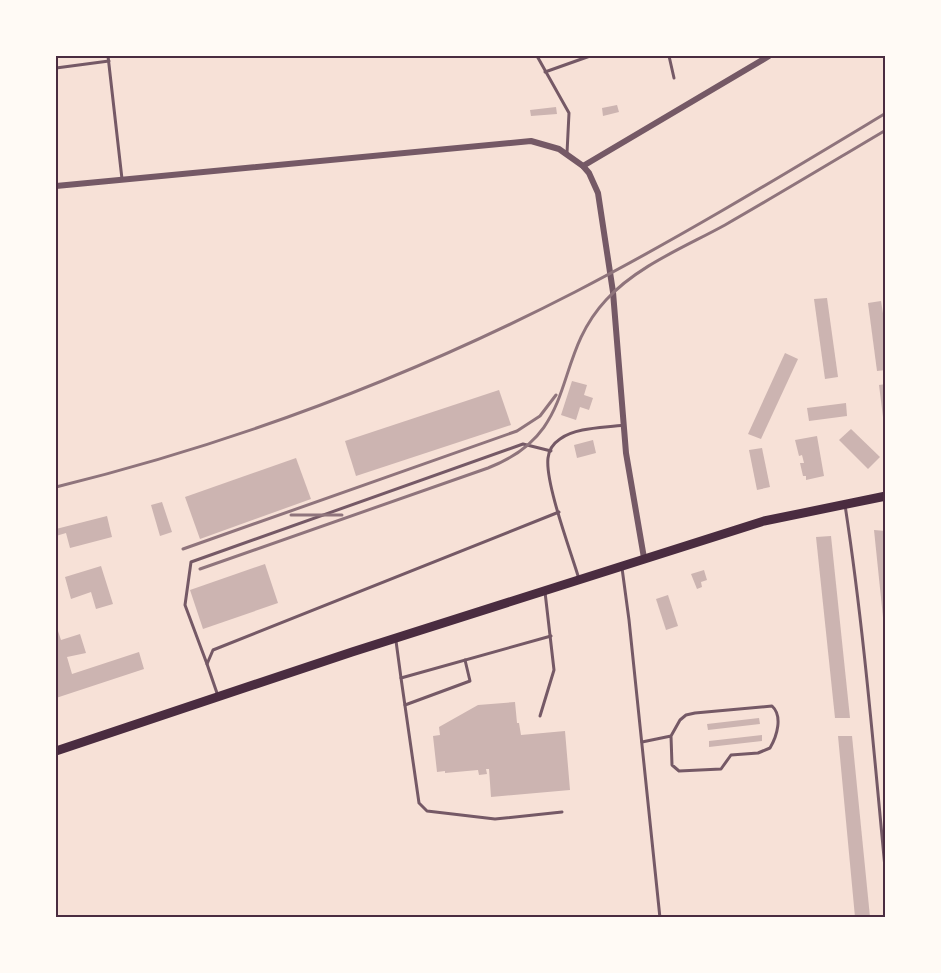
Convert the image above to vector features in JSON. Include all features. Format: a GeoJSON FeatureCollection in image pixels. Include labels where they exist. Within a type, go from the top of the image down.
{"type":"FeatureCollection","features":[{"type":"Feature","properties":{"kind":"main road"},"geometry":{"type":"LineString","coordinates":[[56,751],[396,638],[764,521],[885,496]]}},
{"type":"Feature","properties":{"kind":"street"},"geometry":{"type":"LineString","coordinates":[[583,166],[769,56]]}},
{"type":"Feature","properties":{"kind":"street"},"geometry":{"type":"LineString","coordinates":[[56,186],[531,141],[567,154],[589,173],[598,193],[613,292],[626,453],[644,558]]}},
{"type":"Feature","properties":{"kind":"lane"},"geometry":{"type":"LineString","coordinates":[[108,56],[122,180]]}},
{"type":"Feature","properties":{"kind":"lane"},"geometry":{"type":"LineString","coordinates":[[537,56],[569,113],[567,154]]}},
{"type":"Feature","properties":{"kind":"lane"},"geometry":{"type":"LineString","coordinates":[[545,72],[590,56]]}},
{"type":"Feature","properties":{"kind":"lane"},"geometry":{"type":"LineString","coordinates":[[669,56],[674,78]]}},
{"type":"Feature","properties":{"kind":"lane"},"geometry":{"type":"LineString","coordinates":[[56,68],[109,61]]}},
{"type":"Feature","properties":{"kind":"lane"},"geometry":{"type":"LineString","coordinates":[[579,580],[551,486],[548,458],[550,451],[562,437],[580,431],[624,425]]}},
{"type":"Feature","properties":{"kind":"lane"},"geometry":{"type":"LineString","coordinates":[[218,697],[185,605],[191,562],[523,444],[550,451]]}},
{"type":"Feature","properties":{"kind":"lane"},"geometry":{"type":"LineString","coordinates":[[845,504],[860,621],[885,878]]}},
{"type":"Feature","properties":{"kind":"lane"},"geometry":{"type":"LineString","coordinates":[[207,664],[213,650],[559,512]]}},
{"type":"Feature","properties":{"kind":"lane"},"geometry":{"type":"LineString","coordinates":[[622,567],[660,918]]}},
{"type":"Feature","properties":{"kind":"lane"},"geometry":{"type":"LineString","coordinates":[[540,716],[554,670],[545,590]]}},
{"type":"Feature","properties":{"kind":"lane"},"geometry":{"type":"LineString","coordinates":[[401,678],[551,636]]}},
{"type":"Feature","properties":{"kind":"lane"},"geometry":{"type":"LineString","coordinates":[[396,638],[419,803],[422,808],[427,811],[495,819],[562,812]]}},
{"type":"Feature","properties":{"kind":"lane"},"geometry":{"type":"LineString","coordinates":[[405,705],[470,681],[465,660]]}},
{"type":"Feature","properties":{"kind":"lane"},"geometry":{"type":"LineString","coordinates":[[772,706],[776,710],[777,733],[770,748],[758,753],[731,755],[721,769],[679,771],[675,769],[672,765],[672,736],[680,720],[695,713],[772,706]]}},
{"type":"Feature","properties":{"kind":"lane"},"geometry":{"type":"LineString","coordinates":[[642,741],[672,736]]}},
{"type":"Feature","properties":{"kind":"building"},"geometry":{"type":"Polygon","coordinates":[[[617,105],[619,112],[603,116],[602,108],[617,105]]]}},
{"type":"Feature","properties":{"kind":"building"},"geometry":{"type":"Polygon","coordinates":[[[556,107],[557,114],[531,116],[530,110],[556,107]]]}},
{"type":"Feature","properties":{"kind":"building"},"geometry":{"type":"Polygon","coordinates":[[[827,298],[838,377],[825,379],[814,299],[827,298]]]}},
{"type":"Feature","properties":{"kind":"building"},"geometry":{"type":"Polygon","coordinates":[[[881,301],[886,332],[886,370],[877,371],[868,303],[881,301]]]}},
{"type":"Feature","properties":{"kind":"building"},"geometry":{"type":"Polygon","coordinates":[[[785,353],[798,359],[761,439],[748,434],[785,353]]]}},
{"type":"Feature","properties":{"kind":"building"},"geometry":{"type":"Polygon","coordinates":[[[572,381],[587,385],[584,395],[593,398],[589,410],[580,407],[576,420],[561,415],[572,381]]]}},
{"type":"Feature","properties":{"kind":"building"},"geometry":{"type":"Polygon","coordinates":[[[886,384],[886,425],[884,425],[879,385],[886,384]]]}},
{"type":"Feature","properties":{"kind":"building"},"geometry":{"type":"Polygon","coordinates":[[[499,390],[511,425],[356,476],[345,441],[499,390]]]}},
{"type":"Feature","properties":{"kind":"building"},"geometry":{"type":"Polygon","coordinates":[[[846,403],[847,416],[809,421],[807,408],[846,403]]]}},
{"type":"Feature","properties":{"kind":"building"},"geometry":{"type":"Polygon","coordinates":[[[851,429],[880,457],[868,469],[839,440],[851,429]]]}},
{"type":"Feature","properties":{"kind":"building"},"geometry":{"type":"Polygon","coordinates":[[[817,436],[824,476],[806,480],[800,463],[804,463],[802,455],[799,456],[795,440],[817,436]]]}},
{"type":"Feature","properties":{"kind":"building"},"geometry":{"type":"Polygon","coordinates":[[[593,440],[596,453],[577,458],[574,445],[593,440]]]}},
{"type":"Feature","properties":{"kind":"building"},"geometry":{"type":"Polygon","coordinates":[[[762,448],[770,487],[757,490],[749,450],[762,448]]]}},
{"type":"Feature","properties":{"kind":"building"},"geometry":{"type":"Polygon","coordinates":[[[296,458],[311,499],[200,539],[185,497],[296,458]]]}},
{"type":"Feature","properties":{"kind":"building"},"geometry":{"type":"Polygon","coordinates":[[[162,502],[172,532],[160,536],[151,505],[162,502]]]}},
{"type":"Feature","properties":{"kind":"building"},"geometry":{"type":"Polygon","coordinates":[[[107,516],[112,537],[70,548],[66,533],[56,536],[56,529],[107,516]]]}},
{"type":"Feature","properties":{"kind":"building"},"geometry":{"type":"Polygon","coordinates":[[[874,530],[886,531],[886,627],[884,627],[874,530]]]}},
{"type":"Feature","properties":{"kind":"building"},"geometry":{"type":"Polygon","coordinates":[[[831,536],[850,718],[835,718],[816,537],[831,536]]]}},
{"type":"Feature","properties":{"kind":"building"},"geometry":{"type":"Polygon","coordinates":[[[265,564],[278,603],[203,629],[190,590],[265,564]]]}},
{"type":"Feature","properties":{"kind":"building"},"geometry":{"type":"Polygon","coordinates":[[[101,566],[113,604],[96,609],[91,592],[71,599],[65,577],[101,566]]]}},
{"type":"Feature","properties":{"kind":"building"},"geometry":{"type":"Polygon","coordinates":[[[704,570],[707,580],[701,582],[702,587],[697,589],[691,574],[704,570]]]}},
{"type":"Feature","properties":{"kind":"building"},"geometry":{"type":"Polygon","coordinates":[[[668,595],[678,626],[666,630],[656,599],[668,595]]]}},
{"type":"Feature","properties":{"kind":"building"},"geometry":{"type":"Polygon","coordinates":[[[56,625],[61,640],[80,634],[86,653],[67,657],[72,674],[139,652],[144,669],[56,698],[56,625]]]}},
{"type":"Feature","properties":{"kind":"building"},"geometry":{"type":"Polygon","coordinates":[[[515,702],[521,735],[565,731],[570,790],[491,797],[489,769],[486,769],[487,774],[479,775],[478,770],[437,772],[433,736],[440,735],[439,727],[478,705],[515,702]]]}},
{"type":"Feature","properties":{"kind":"building"},"geometry":{"type":"Polygon","coordinates":[[[759,718],[760,724],[708,730],[707,724],[759,718]]]}},
{"type":"Feature","properties":{"kind":"building"},"geometry":{"type":"Polygon","coordinates":[[[762,735],[762,741],[709,747],[709,741],[762,735]]]}},
{"type":"Feature","properties":{"kind":"building"},"geometry":{"type":"Polygon","coordinates":[[[838,736],[852,736],[870,917],[855,917],[838,736]]]}},
{"type":"Feature","properties":{"kind":"railway"},"geometry":{"type":"LineString","coordinates":[[56,487],[189,450],[255,428],[321,405],[449,352],[513,323],[654,250],[886,113]]}},
{"type":"Feature","properties":{"kind":"railway"},"geometry":{"type":"LineString","coordinates":[[200,569],[488,468],[517,453],[538,435],[551,415],[577,346],[589,323],[618,288],[662,258],[725,225],[886,130]]}},
{"type":"Feature","properties":{"kind":"railway"},"geometry":{"type":"LineString","coordinates":[[183,549],[517,431],[540,416],[556,395]]}},
{"type":"Feature","properties":{"kind":"railway"},"geometry":{"type":"LineString","coordinates":[[291,515],[342,515]]}}]}
